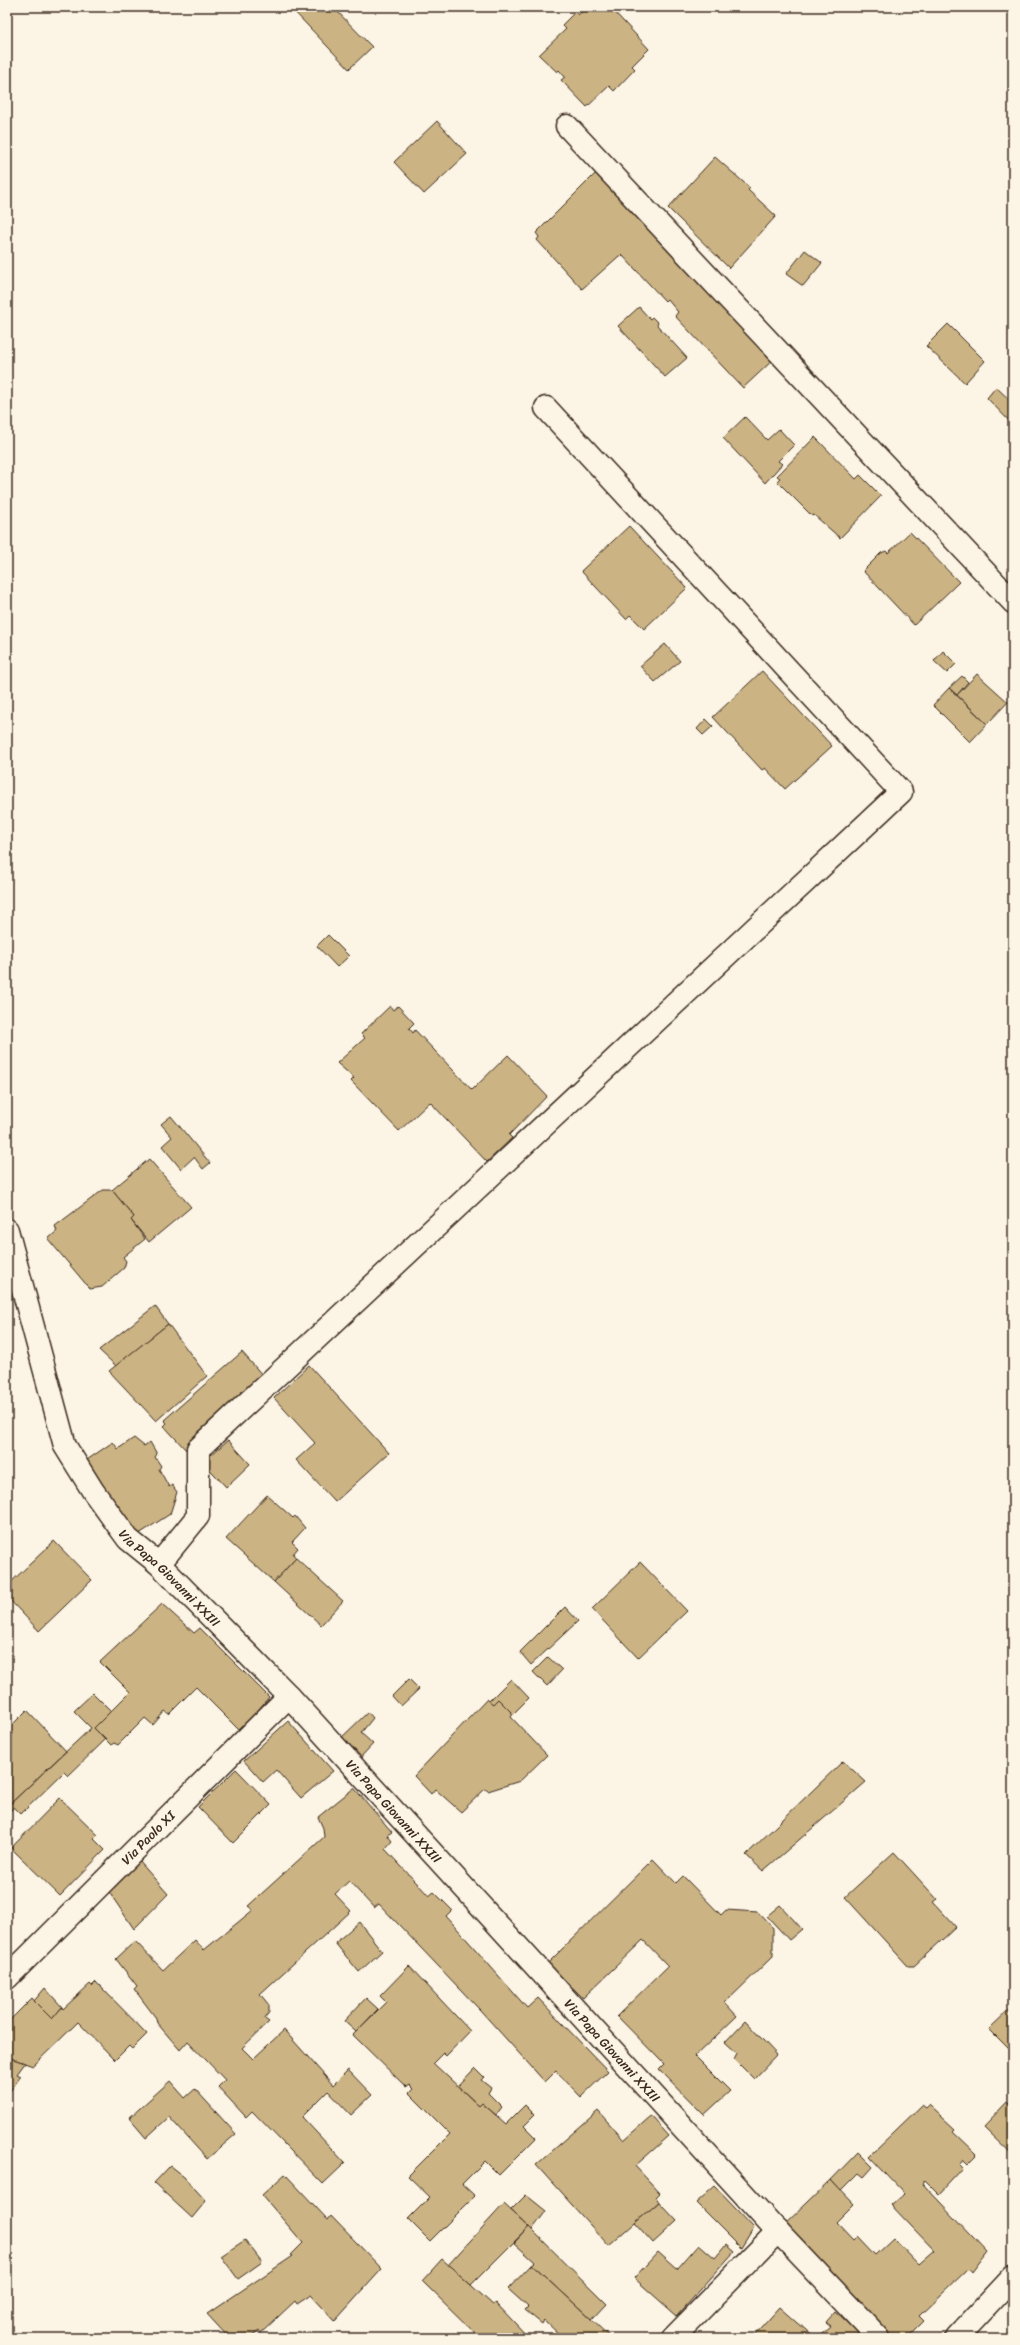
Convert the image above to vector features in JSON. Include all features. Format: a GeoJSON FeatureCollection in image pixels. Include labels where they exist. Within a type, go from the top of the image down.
{"type":"FeatureCollection","features":[{"type":"Feature","properties":{"kind":"street"},"geometry":{"type":"LineString","coordinates":[[568,126],[1013,602]]}},
{"type":"Feature","properties":{"kind":"street"},"geometry":{"type":"LineString","coordinates":[[159,1564],[198,1516],[198,1449],[901,792],[546,408]]}},
{"type":"Feature","properties":{"kind":"street","name":"Via Papa Giovanni XXIII"},"geometry":{"type":"LineString","coordinates":[[7,1230],[65,1446],[93,1491],[128,1539],[159,1564],[289,1696],[778,2231],[879,2338]]}},
{"type":"Feature","properties":{"kind":"street","name":"Via Paolo XI"},"geometry":{"type":"LineString","coordinates":[[7,1978],[289,1696]]}},
{"type":"Feature","properties":{"kind":"street"},"geometry":{"type":"LineString","coordinates":[[674,2338],[778,2231]]}},
{"type":"Feature","properties":{"kind":"street"},"geometry":{"type":"LineString","coordinates":[[956,2338],[1013,2277]]}},
{"type":"Feature","properties":{"kind":"building"},"geometry":{"type":"Polygon","coordinates":[[[290,7],[333,7],[372,47],[349,69],[290,7]]]}},
{"type":"Feature","properties":{"kind":"building"},"geometry":{"type":"Polygon","coordinates":[[[587,7],[610,7],[649,49],[632,66],[635,69],[614,91],[609,86],[587,107],[561,80],[565,77],[559,70],[557,72],[539,55],[566,29],[562,25],[575,12],[578,15],[587,7]]]}},
{"type":"Feature","properties":{"kind":"building"},"geometry":{"type":"Polygon","coordinates":[[[437,121],[467,154],[424,194],[394,162],[437,121]]]}},
{"type":"Feature","properties":{"kind":"building"},"geometry":{"type":"Polygon","coordinates":[[[715,157],[750,188],[748,190],[776,216],[729,268],[668,208],[715,157]]]}},
{"type":"Feature","properties":{"kind":"building"},"geometry":{"type":"Polygon","coordinates":[[[600,169],[773,360],[743,388],[675,316],[678,312],[667,299],[665,301],[622,255],[582,289],[537,240],[539,237],[536,233],[600,169]]]}},
{"type":"Feature","properties":{"kind":"building"},"geometry":{"type":"Polygon","coordinates":[[[805,250],[822,263],[803,286],[786,274],[805,250]]]}},
{"type":"Feature","properties":{"kind":"building"},"geometry":{"type":"Polygon","coordinates":[[[639,307],[650,319],[652,317],[658,323],[657,325],[687,358],[665,377],[618,326],[639,307]]]}},
{"type":"Feature","properties":{"kind":"building"},"geometry":{"type":"Polygon","coordinates":[[[948,324],[985,361],[965,383],[926,346],[948,324]]]}},
{"type":"Feature","properties":{"kind":"building"},"geometry":{"type":"Polygon","coordinates":[[[996,387],[1013,403],[1013,425],[987,398],[996,387]]]}},
{"type":"Feature","properties":{"kind":"building"},"geometry":{"type":"Polygon","coordinates":[[[745,417],[767,440],[779,429],[794,445],[778,461],[782,464],[765,483],[723,438],[745,417]]]}},
{"type":"Feature","properties":{"kind":"building"},"geometry":{"type":"Polygon","coordinates":[[[815,437],[856,479],[860,475],[881,496],[840,538],[814,515],[812,516],[777,481],[780,478],[777,476],[815,437]]]}},
{"type":"Feature","properties":{"kind":"building"},"geometry":{"type":"Polygon","coordinates":[[[629,526],[687,588],[644,629],[630,615],[626,619],[581,571],[629,526]]]}},
{"type":"Feature","properties":{"kind":"building"},"geometry":{"type":"Polygon","coordinates":[[[910,532],[959,582],[914,625],[863,571],[881,553],[886,551],[888,553],[910,532]]]}},
{"type":"Feature","properties":{"kind":"building"},"geometry":{"type":"Polygon","coordinates":[[[665,644],[680,661],[655,682],[640,666],[665,644]]]}},
{"type":"Feature","properties":{"kind":"building"},"geometry":{"type":"Polygon","coordinates":[[[943,651],[956,664],[947,673],[934,661],[943,651]]]}},
{"type":"Feature","properties":{"kind":"building"},"geometry":{"type":"Polygon","coordinates":[[[762,671],[832,746],[785,789],[765,768],[762,770],[713,717],[762,671]]]}},
{"type":"Feature","properties":{"kind":"building"},"geometry":{"type":"Polygon","coordinates":[[[977,674],[1008,702],[987,724],[957,695],[977,674]]]}},
{"type":"Feature","properties":{"kind":"building"},"geometry":{"type":"Polygon","coordinates":[[[962,676],[968,682],[957,695],[949,688],[962,676]]]}},
{"type":"Feature","properties":{"kind":"building"},"geometry":{"type":"Polygon","coordinates":[[[949,688],[987,724],[970,742],[933,705],[949,688]]]}},
{"type":"Feature","properties":{"kind":"building"},"geometry":{"type":"Polygon","coordinates":[[[706,719],[713,726],[703,735],[697,729],[706,719]]]}},
{"type":"Feature","properties":{"kind":"building"},"geometry":{"type":"Polygon","coordinates":[[[328,935],[349,956],[337,967],[317,946],[328,935]]]}},
{"type":"Feature","properties":{"kind":"building"},"geometry":{"type":"Polygon","coordinates":[[[390,1006],[393,1010],[398,1006],[414,1023],[409,1028],[413,1033],[415,1030],[472,1090],[508,1055],[547,1096],[509,1135],[512,1138],[487,1162],[430,1102],[399,1131],[351,1081],[354,1078],[337,1063],[365,1038],[361,1034],[390,1006]]]}},
{"type":"Feature","properties":{"kind":"building"},"geometry":{"type":"Polygon","coordinates":[[[171,1116],[210,1163],[203,1169],[194,1157],[181,1169],[162,1146],[172,1137],[161,1124],[171,1116]]]}},
{"type":"Feature","properties":{"kind":"building"},"geometry":{"type":"Polygon","coordinates":[[[149,1159],[191,1207],[149,1242],[131,1220],[134,1217],[112,1190],[149,1159]]]}},
{"type":"Feature","properties":{"kind":"building"},"geometry":{"type":"Polygon","coordinates":[[[103,1190],[112,1190],[134,1217],[131,1220],[145,1239],[123,1257],[126,1261],[124,1268],[102,1287],[90,1289],[48,1239],[57,1231],[55,1226],[103,1190]]]}},
{"type":"Feature","properties":{"kind":"building"},"geometry":{"type":"Polygon","coordinates":[[[155,1306],[168,1324],[116,1366],[99,1350],[155,1306]]]}},
{"type":"Feature","properties":{"kind":"building"},"geometry":{"type":"Polygon","coordinates":[[[168,1324],[207,1376],[156,1421],[109,1371],[168,1324]]]}},
{"type":"Feature","properties":{"kind":"building"},"geometry":{"type":"Polygon","coordinates":[[[242,1352],[264,1377],[186,1450],[164,1426],[167,1423],[164,1420],[242,1352]]]}},
{"type":"Feature","properties":{"kind":"building"},"geometry":{"type":"Polygon","coordinates":[[[309,1365],[389,1453],[335,1502],[296,1460],[315,1443],[274,1398],[309,1365]]]}},
{"type":"Feature","properties":{"kind":"building"},"geometry":{"type":"Polygon","coordinates":[[[134,1438],[144,1446],[150,1442],[157,1454],[155,1457],[161,1466],[159,1469],[169,1487],[172,1485],[177,1492],[170,1514],[136,1536],[84,1462],[113,1442],[118,1449],[134,1438]]]}},
{"type":"Feature","properties":{"kind":"building"},"geometry":{"type":"Polygon","coordinates":[[[228,1440],[250,1464],[226,1487],[203,1462],[228,1440]]]}},
{"type":"Feature","properties":{"kind":"building"},"geometry":{"type":"Polygon","coordinates":[[[267,1495],[293,1518],[295,1516],[305,1528],[292,1542],[298,1548],[293,1554],[296,1558],[274,1582],[226,1539],[267,1495]]]}},
{"type":"Feature","properties":{"kind":"building"},"geometry":{"type":"Polygon","coordinates":[[[54,1541],[92,1580],[39,1631],[7,1597],[7,1586],[54,1541]]]}},
{"type":"Feature","properties":{"kind":"building"},"geometry":{"type":"Polygon","coordinates":[[[296,1558],[343,1601],[321,1625],[274,1582],[296,1558]]]}},
{"type":"Feature","properties":{"kind":"building"},"geometry":{"type":"Polygon","coordinates":[[[640,1562],[687,1611],[638,1658],[592,1609],[640,1562]]]}},
{"type":"Feature","properties":{"kind":"building"},"geometry":{"type":"Polygon","coordinates":[[[162,1604],[194,1633],[200,1628],[269,1697],[245,1726],[242,1725],[238,1729],[196,1687],[169,1714],[165,1711],[153,1725],[145,1718],[118,1745],[114,1743],[111,1745],[94,1728],[130,1692],[100,1662],[162,1604]]]}},
{"type":"Feature","properties":{"kind":"building"},"geometry":{"type":"Polygon","coordinates":[[[565,1607],[578,1621],[531,1665],[520,1652],[565,1607]]]}},
{"type":"Feature","properties":{"kind":"building"},"geometry":{"type":"Polygon","coordinates":[[[548,1657],[562,1670],[547,1686],[533,1672],[548,1657]]]}},
{"type":"Feature","properties":{"kind":"building"},"geometry":{"type":"Polygon","coordinates":[[[409,1679],[419,1689],[401,1706],[392,1696],[409,1679]]]}},
{"type":"Feature","properties":{"kind":"building"},"geometry":{"type":"Polygon","coordinates":[[[511,1679],[529,1698],[513,1714],[498,1699],[493,1704],[489,1701],[511,1679]]]}},
{"type":"Feature","properties":{"kind":"building"},"geometry":{"type":"Polygon","coordinates":[[[93,1693],[111,1711],[94,1728],[105,1740],[68,1776],[64,1772],[21,1814],[14,1807],[7,1814],[7,1801],[11,1803],[91,1728],[74,1711],[93,1693]]]}},
{"type":"Feature","properties":{"kind":"building"},"geometry":{"type":"Polygon","coordinates":[[[487,1699],[493,1704],[498,1699],[513,1714],[511,1717],[547,1755],[520,1781],[488,1791],[485,1789],[461,1812],[435,1789],[431,1794],[414,1776],[487,1699]]]}},
{"type":"Feature","properties":{"kind":"building"},"geometry":{"type":"Polygon","coordinates":[[[27,1710],[66,1751],[11,1803],[7,1799],[7,1730],[27,1710]]]}},
{"type":"Feature","properties":{"kind":"building"},"geometry":{"type":"Polygon","coordinates":[[[368,1712],[373,1718],[361,1733],[373,1744],[357,1761],[338,1741],[368,1712]]]}},
{"type":"Feature","properties":{"kind":"building"},"geometry":{"type":"Polygon","coordinates":[[[288,1721],[333,1771],[301,1798],[276,1770],[263,1782],[244,1761],[288,1721]]]}},
{"type":"Feature","properties":{"kind":"building"},"geometry":{"type":"Polygon","coordinates":[[[843,1761],[866,1782],[763,1871],[746,1855],[843,1761]]]}},
{"type":"Feature","properties":{"kind":"building"},"geometry":{"type":"Polygon","coordinates":[[[236,1769],[271,1805],[233,1843],[198,1807],[236,1769]]]}},
{"type":"Feature","properties":{"kind":"building"},"geometry":{"type":"Polygon","coordinates":[[[354,1788],[392,1832],[387,1835],[392,1841],[385,1849],[429,1896],[434,1892],[452,1910],[446,1916],[527,2008],[538,1998],[608,2071],[581,2097],[556,2071],[545,2082],[480,2010],[379,1904],[374,1908],[349,1881],[335,1894],[351,1911],[260,1994],[269,2005],[269,2012],[265,2019],[269,2022],[242,2048],[253,2059],[284,2030],[333,2085],[348,2070],[372,2095],[351,2115],[328,2091],[302,2117],[345,2163],[323,2184],[252,2111],[246,2117],[218,2087],[225,2080],[188,2041],[180,2050],[157,2023],[156,2018],[134,1989],[137,1986],[116,1959],[135,1941],[163,1970],[195,1940],[204,1950],[253,1910],[248,1906],[324,1837],[323,1828],[318,1817],[354,1788]]]}},
{"type":"Feature","properties":{"kind":"building"},"geometry":{"type":"Polygon","coordinates":[[[60,1798],[98,1835],[94,1839],[105,1850],[60,1896],[11,1848],[60,1798]]]}},
{"type":"Feature","properties":{"kind":"building"},"geometry":{"type":"Polygon","coordinates":[[[894,1852],[937,1899],[933,1902],[956,1927],[914,1966],[908,1966],[845,1897],[894,1852]]]}},
{"type":"Feature","properties":{"kind":"building"},"geometry":{"type":"Polygon","coordinates":[[[653,1859],[676,1883],[683,1876],[721,1915],[726,1910],[758,1912],[773,1928],[773,1956],[725,2003],[737,2016],[695,2056],[730,2091],[704,2115],[659,2069],[664,2064],[617,2016],[668,1966],[643,1940],[583,1998],[548,1963],[653,1859]]]}},
{"type":"Feature","properties":{"kind":"building"},"geometry":{"type":"Polygon","coordinates":[[[139,1861],[168,1894],[134,1929],[109,1892],[139,1861]]]}},
{"type":"Feature","properties":{"kind":"building"},"geometry":{"type":"Polygon","coordinates":[[[780,1905],[802,1929],[789,1940],[767,1916],[780,1905]]]}},
{"type":"Feature","properties":{"kind":"building"},"geometry":{"type":"Polygon","coordinates":[[[359,1922],[382,1951],[359,1972],[335,1943],[359,1922]]]}},
{"type":"Feature","properties":{"kind":"building"},"geometry":{"type":"Polygon","coordinates":[[[409,1966],[470,2031],[446,2056],[443,2053],[433,2063],[479,2106],[482,2103],[506,2124],[525,2105],[535,2115],[524,2126],[536,2138],[499,2175],[485,2161],[462,2184],[475,2196],[430,2241],[408,2219],[430,2197],[408,2176],[450,2134],[409,2093],[413,2089],[409,2085],[406,2087],[353,2035],[386,2002],[380,1996],[409,1966]]]}},
{"type":"Feature","properties":{"kind":"building"},"geometry":{"type":"Polygon","coordinates":[[[96,1982],[147,2034],[132,2049],[129,2046],[115,2060],[78,2022],[33,2066],[7,2057],[7,2023],[32,1998],[52,2019],[62,2007],[63,2009],[90,1984],[92,1986],[96,1982]]]}},
{"type":"Feature","properties":{"kind":"building"},"geometry":{"type":"Polygon","coordinates":[[[45,1988],[62,2007],[52,2019],[34,2001],[45,1988]]]}},
{"type":"Feature","properties":{"kind":"building"},"geometry":{"type":"Polygon","coordinates":[[[366,1998],[378,2009],[356,2032],[344,2021],[366,1998]]]}},
{"type":"Feature","properties":{"kind":"building"},"geometry":{"type":"Polygon","coordinates":[[[1013,2006],[1013,2053],[989,2029],[1013,2006]]]}},
{"type":"Feature","properties":{"kind":"building"},"geometry":{"type":"Polygon","coordinates":[[[745,2021],[777,2055],[754,2079],[734,2059],[737,2053],[725,2042],[745,2021]]]}},
{"type":"Feature","properties":{"kind":"building"},"geometry":{"type":"Polygon","coordinates":[[[7,2057],[25,2063],[17,2074],[21,2076],[8,2094],[7,2057]]]}},
{"type":"Feature","properties":{"kind":"building"},"geometry":{"type":"Polygon","coordinates":[[[475,2068],[484,2077],[481,2080],[491,2088],[488,2093],[502,2107],[496,2115],[482,2103],[479,2106],[458,2086],[475,2068]]]}},
{"type":"Feature","properties":{"kind":"building"},"geometry":{"type":"Polygon","coordinates":[[[170,2081],[185,2098],[195,2089],[236,2134],[207,2159],[169,2117],[146,2138],[129,2118],[170,2081]]]}},
{"type":"Feature","properties":{"kind":"building"},"geometry":{"type":"Polygon","coordinates":[[[1007,2102],[1010,2105],[1013,2102],[1013,2156],[983,2127],[1007,2102]]]}},
{"type":"Feature","properties":{"kind":"building"},"geometry":{"type":"Polygon","coordinates":[[[922,2105],[926,2108],[929,2105],[955,2129],[953,2131],[977,2154],[967,2164],[963,2160],[959,2165],[963,2169],[939,2195],[924,2180],[922,2183],[987,2252],[971,2273],[968,2269],[919,2316],[924,2321],[907,2338],[889,2338],[782,2227],[831,2180],[854,2204],[836,2222],[853,2240],[857,2236],[875,2255],[893,2238],[918,2264],[934,2250],[891,2205],[904,2193],[869,2156],[922,2105]]]}},
{"type":"Feature","properties":{"kind":"building"},"geometry":{"type":"Polygon","coordinates":[[[598,2111],[624,2140],[651,2116],[669,2136],[635,2166],[660,2193],[656,2197],[659,2202],[609,2246],[536,2165],[598,2111]]]}},
{"type":"Feature","properties":{"kind":"building"},"geometry":{"type":"Polygon","coordinates":[[[858,2152],[873,2167],[864,2177],[859,2173],[841,2191],[831,2180],[858,2152]]]}},
{"type":"Feature","properties":{"kind":"building"},"geometry":{"type":"Polygon","coordinates":[[[170,2166],[184,2177],[206,2201],[192,2218],[154,2183],[170,2166]]]}},
{"type":"Feature","properties":{"kind":"building"},"geometry":{"type":"Polygon","coordinates":[[[285,2174],[328,2220],[331,2216],[382,2269],[335,2321],[311,2295],[297,2304],[295,2301],[261,2333],[259,2331],[250,2338],[229,2338],[207,2314],[293,2256],[291,2255],[303,2243],[262,2195],[285,2174]]]}},
{"type":"Feature","properties":{"kind":"building"},"geometry":{"type":"Polygon","coordinates":[[[715,2186],[754,2227],[741,2248],[696,2203],[715,2186]]]}},
{"type":"Feature","properties":{"kind":"building"},"geometry":{"type":"Polygon","coordinates":[[[526,2195],[546,2211],[532,2230],[511,2210],[526,2195]]]}},
{"type":"Feature","properties":{"kind":"building"},"geometry":{"type":"Polygon","coordinates":[[[659,2202],[677,2221],[653,2243],[635,2223],[659,2202]]]}},
{"type":"Feature","properties":{"kind":"building"},"geometry":{"type":"Polygon","coordinates":[[[504,2204],[529,2227],[471,2285],[448,2265],[504,2204]]]}},
{"type":"Feature","properties":{"kind":"building"},"geometry":{"type":"Polygon","coordinates":[[[529,2227],[607,2304],[592,2320],[532,2264],[535,2262],[514,2243],[529,2227]]]}},
{"type":"Feature","properties":{"kind":"building"},"geometry":{"type":"Polygon","coordinates":[[[245,2240],[262,2262],[238,2279],[221,2256],[245,2240]]]}},
{"type":"Feature","properties":{"kind":"building"},"geometry":{"type":"Polygon","coordinates":[[[699,2244],[715,2258],[726,2245],[734,2252],[677,2316],[634,2278],[658,2252],[677,2269],[699,2244]]]}},
{"type":"Feature","properties":{"kind":"building"},"geometry":{"type":"Polygon","coordinates":[[[442,2259],[493,2305],[496,2303],[529,2338],[480,2338],[422,2281],[442,2259]]]}},
{"type":"Feature","properties":{"kind":"building"},"geometry":{"type":"Polygon","coordinates":[[[532,2264],[611,2338],[563,2338],[544,2320],[542,2324],[525,2310],[528,2307],[508,2289],[532,2264]]]}},
{"type":"Feature","properties":{"kind":"building"},"geometry":{"type":"Polygon","coordinates":[[[780,2307],[815,2338],[752,2338],[780,2307]]]}},
{"type":"Feature","properties":{"kind":"building"},"geometry":{"type":"Polygon","coordinates":[[[835,2311],[865,2338],[816,2338],[830,2326],[825,2322],[835,2311]]]}},
{"type":"Feature","properties":{"kind":"building"},"geometry":{"type":"Polygon","coordinates":[[[1013,2327],[1013,2338],[1003,2338],[1013,2327]]]}},
{"type":"Feature","properties":{"kind":"building"},"geometry":{"type":"Polygon","coordinates":[[[693,2333],[699,2338],[688,2338],[693,2333]]]}}]}
